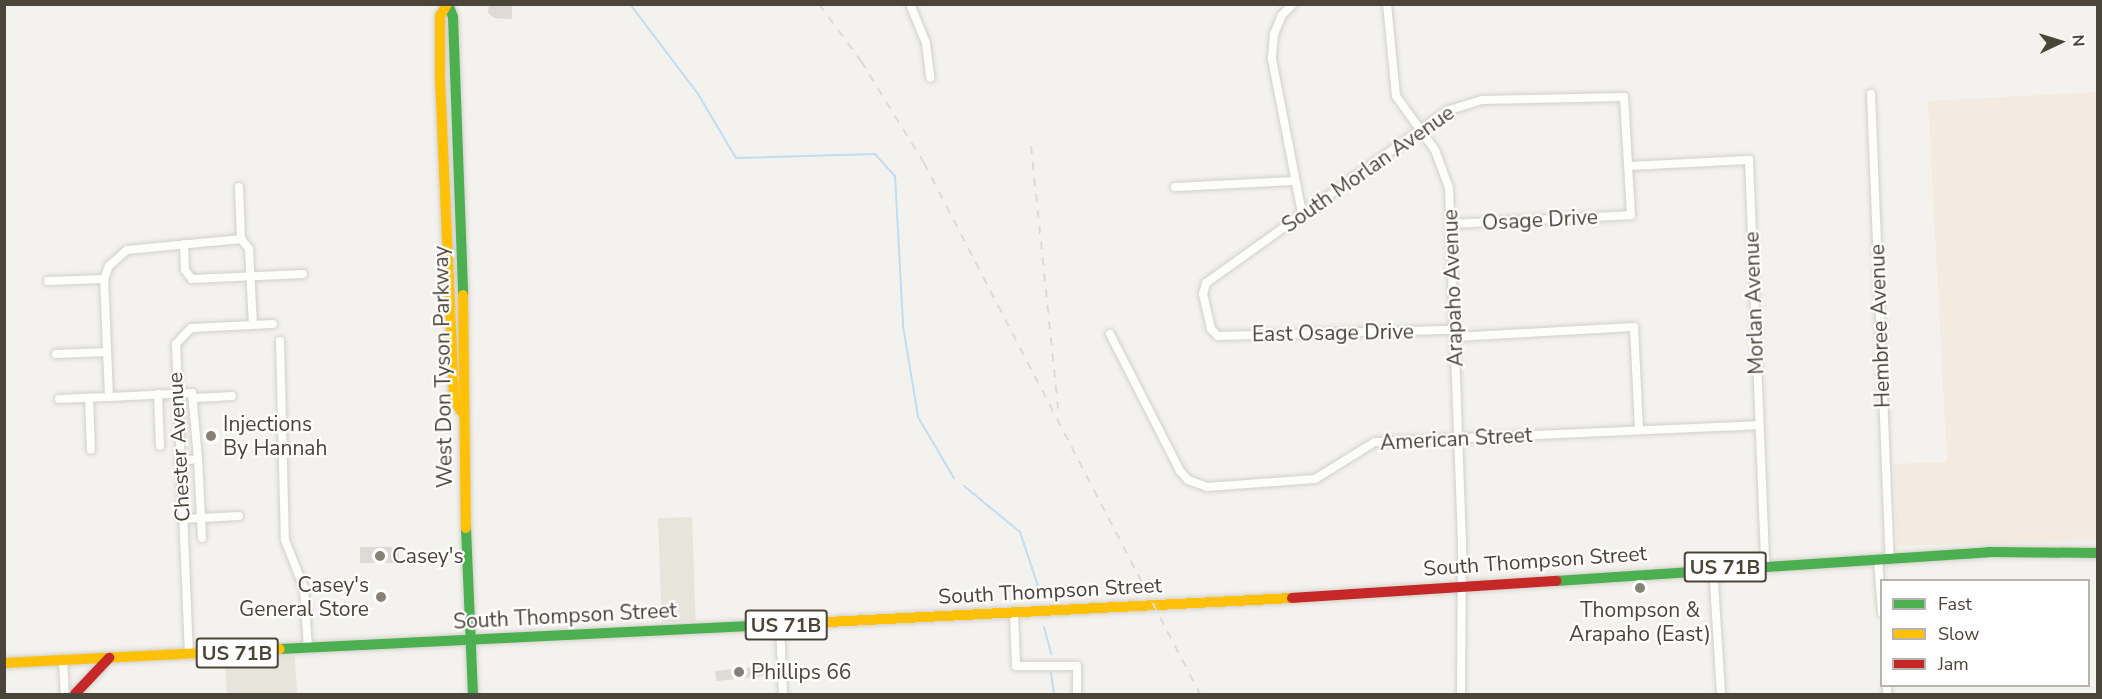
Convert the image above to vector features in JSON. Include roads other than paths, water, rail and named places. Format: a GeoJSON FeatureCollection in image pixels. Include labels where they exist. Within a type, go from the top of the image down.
{"type":"FeatureCollection","features":[{"type":"Feature","properties":{"kind":"main road","name":"West Don Tyson Parkway"},"geometry":{"type":"LineString","coordinates":[[447,4],[453,16],[467,398],[461,411],[472,694]]}},
{"type":"Feature","properties":{"kind":"main road","name":"South Thompson Street"},"geometry":{"type":"LineString","coordinates":[[4,663],[1014,613],[1461,587],[1713,567],[2047,549],[2097,553]]}},
{"type":"Feature","properties":{"kind":"main road"},"geometry":{"type":"LineString","coordinates":[[75,694],[110,658]]}},
{"type":"Feature","properties":{"kind":"street"},"geometry":{"type":"LineString","coordinates":[[910,4],[926,44],[930,78]]}},
{"type":"Feature","properties":{"kind":"street"},"geometry":{"type":"LineString","coordinates":[[1293,4],[1282,15],[1274,34],[1272,59],[1302,213]]}},
{"type":"Feature","properties":{"kind":"street","name":"Arapaho Avenue"},"geometry":{"type":"LineString","coordinates":[[1387,4],[1391,77],[1405,112],[1444,168],[1450,224],[1459,439],[1461,694]]}},
{"type":"Feature","properties":{"kind":"street","name":"Hembree Avenue"},"geometry":{"type":"LineString","coordinates":[[1871,94],[1890,558]]}},
{"type":"Feature","properties":{"kind":"street","name":"South Morlan Avenue"},"geometry":{"type":"LineString","coordinates":[[1213,334],[1202,288],[1302,213],[1447,111],[1482,100],[1624,97],[1629,166]]}},
{"type":"Feature","properties":{"kind":"street","name":"Morlan Avenue"},"geometry":{"type":"LineString","coordinates":[[1629,166],[1749,160],[1765,565]]}},
{"type":"Feature","properties":{"kind":"street","name":"Osage Drive"},"geometry":{"type":"LineString","coordinates":[[1450,224],[1631,215],[1629,166]]}},
{"type":"Feature","properties":{"kind":"street"},"geometry":{"type":"LineString","coordinates":[[1175,187],[1294,181]]}},
{"type":"Feature","properties":{"kind":"street"},"geometry":{"type":"LineString","coordinates":[[239,187],[241,239],[249,249],[253,325]]}},
{"type":"Feature","properties":{"kind":"street"},"geometry":{"type":"LineString","coordinates":[[109,397],[104,279],[109,266],[127,250],[241,239]]}},
{"type":"Feature","properties":{"kind":"street"},"geometry":{"type":"LineString","coordinates":[[184,244],[186,274],[192,279],[303,274]]}},
{"type":"Feature","properties":{"kind":"street"},"geometry":{"type":"LineString","coordinates":[[48,281],[104,279]]}},
{"type":"Feature","properties":{"kind":"street","name":"Chester Avenue"},"geometry":{"type":"LineString","coordinates":[[189,655],[175,354],[183,333],[201,326],[273,324]]}},
{"type":"Feature","properties":{"kind":"street","name":"East Osage Drive"},"geometry":{"type":"LineString","coordinates":[[1213,334],[1454,334],[1634,327],[1639,429]]}},
{"type":"Feature","properties":{"kind":"street","name":"American Street"},"geometry":{"type":"LineString","coordinates":[[1110,334],[1180,471],[1197,485],[1304,482],[1375,442],[1759,425]]}},
{"type":"Feature","properties":{"kind":"street"},"geometry":{"type":"LineString","coordinates":[[280,340],[285,540],[304,588],[308,649]]}},
{"type":"Feature","properties":{"kind":"street"},"geometry":{"type":"LineString","coordinates":[[56,354],[106,352]]}},
{"type":"Feature","properties":{"kind":"street"},"geometry":{"type":"LineString","coordinates":[[158,394],[160,446]]}},
{"type":"Feature","properties":{"kind":"street"},"geometry":{"type":"LineString","coordinates":[[59,399],[158,394],[176,394],[196,398],[232,396]]}},
{"type":"Feature","properties":{"kind":"street"},"geometry":{"type":"LineString","coordinates":[[89,398],[91,450]]}},
{"type":"Feature","properties":{"kind":"street"},"geometry":{"type":"LineString","coordinates":[[196,398],[202,538]]}},
{"type":"Feature","properties":{"kind":"street"},"geometry":{"type":"LineString","coordinates":[[179,461],[198,459]]}},
{"type":"Feature","properties":{"kind":"street"},"geometry":{"type":"LineString","coordinates":[[182,519],[239,516]]}},
{"type":"Feature","properties":{"kind":"street"},"geometry":{"type":"LineString","coordinates":[[1878,559],[1880,595]]}},
{"type":"Feature","properties":{"kind":"street"},"geometry":{"type":"LineString","coordinates":[[1713,567],[1721,694]]}},
{"type":"Feature","properties":{"kind":"street"},"geometry":{"type":"LineString","coordinates":[[1014,613],[1016,666],[1077,666],[1077,694]]}},
{"type":"Feature","properties":{"kind":"street"},"geometry":{"type":"LineString","coordinates":[[780,625],[783,694]]}},
{"type":"Feature","properties":{"kind":"street"},"geometry":{"type":"LineString","coordinates":[[63,660],[65,694]]}},
{"type":"Feature","properties":{"kind":"waterway"},"geometry":{"type":"LineString","coordinates":[[630,4],[698,94],[736,158],[875,154],[895,176],[903,326],[918,417],[954,478]]}},
{"type":"Feature","properties":{"kind":"waterway"},"geometry":{"type":"LineString","coordinates":[[964,486],[1020,532],[1042,598]]}},
{"type":"Feature","properties":{"kind":"waterway"},"geometry":{"type":"LineString","coordinates":[[1044,627],[1051,654]]}},
{"type":"Feature","properties":{"kind":"waterway"},"geometry":{"type":"LineString","coordinates":[[1051,673],[1054,694]]}},
{"type":"Feature","properties":{"kind":"railway"},"geometry":{"type":"LineString","coordinates":[[819,4],[861,61],[924,163],[1200,694]]}},
{"type":"Feature","properties":{"kind":"railway"},"geometry":{"type":"LineString","coordinates":[[1031,146],[1058,409]]}},
{"type":"Feature","properties":{"kind":"place","name":"Injections By Hannah"},"geometry":{"type":"Point","coordinates":[211,436]}},
{"type":"Feature","properties":{"kind":"place","name":"Casey's"},"geometry":{"type":"Point","coordinates":[380,556]}},
{"type":"Feature","properties":{"kind":"place","name":"Thompson & Arapaho (East)"},"geometry":{"type":"Point","coordinates":[1640,588]}},
{"type":"Feature","properties":{"kind":"place","name":"Casey's General Store"},"geometry":{"type":"Point","coordinates":[381,597]}},
{"type":"Feature","properties":{"kind":"place","name":"Phillips 66"},"geometry":{"type":"Point","coordinates":[739,672]}}]}
